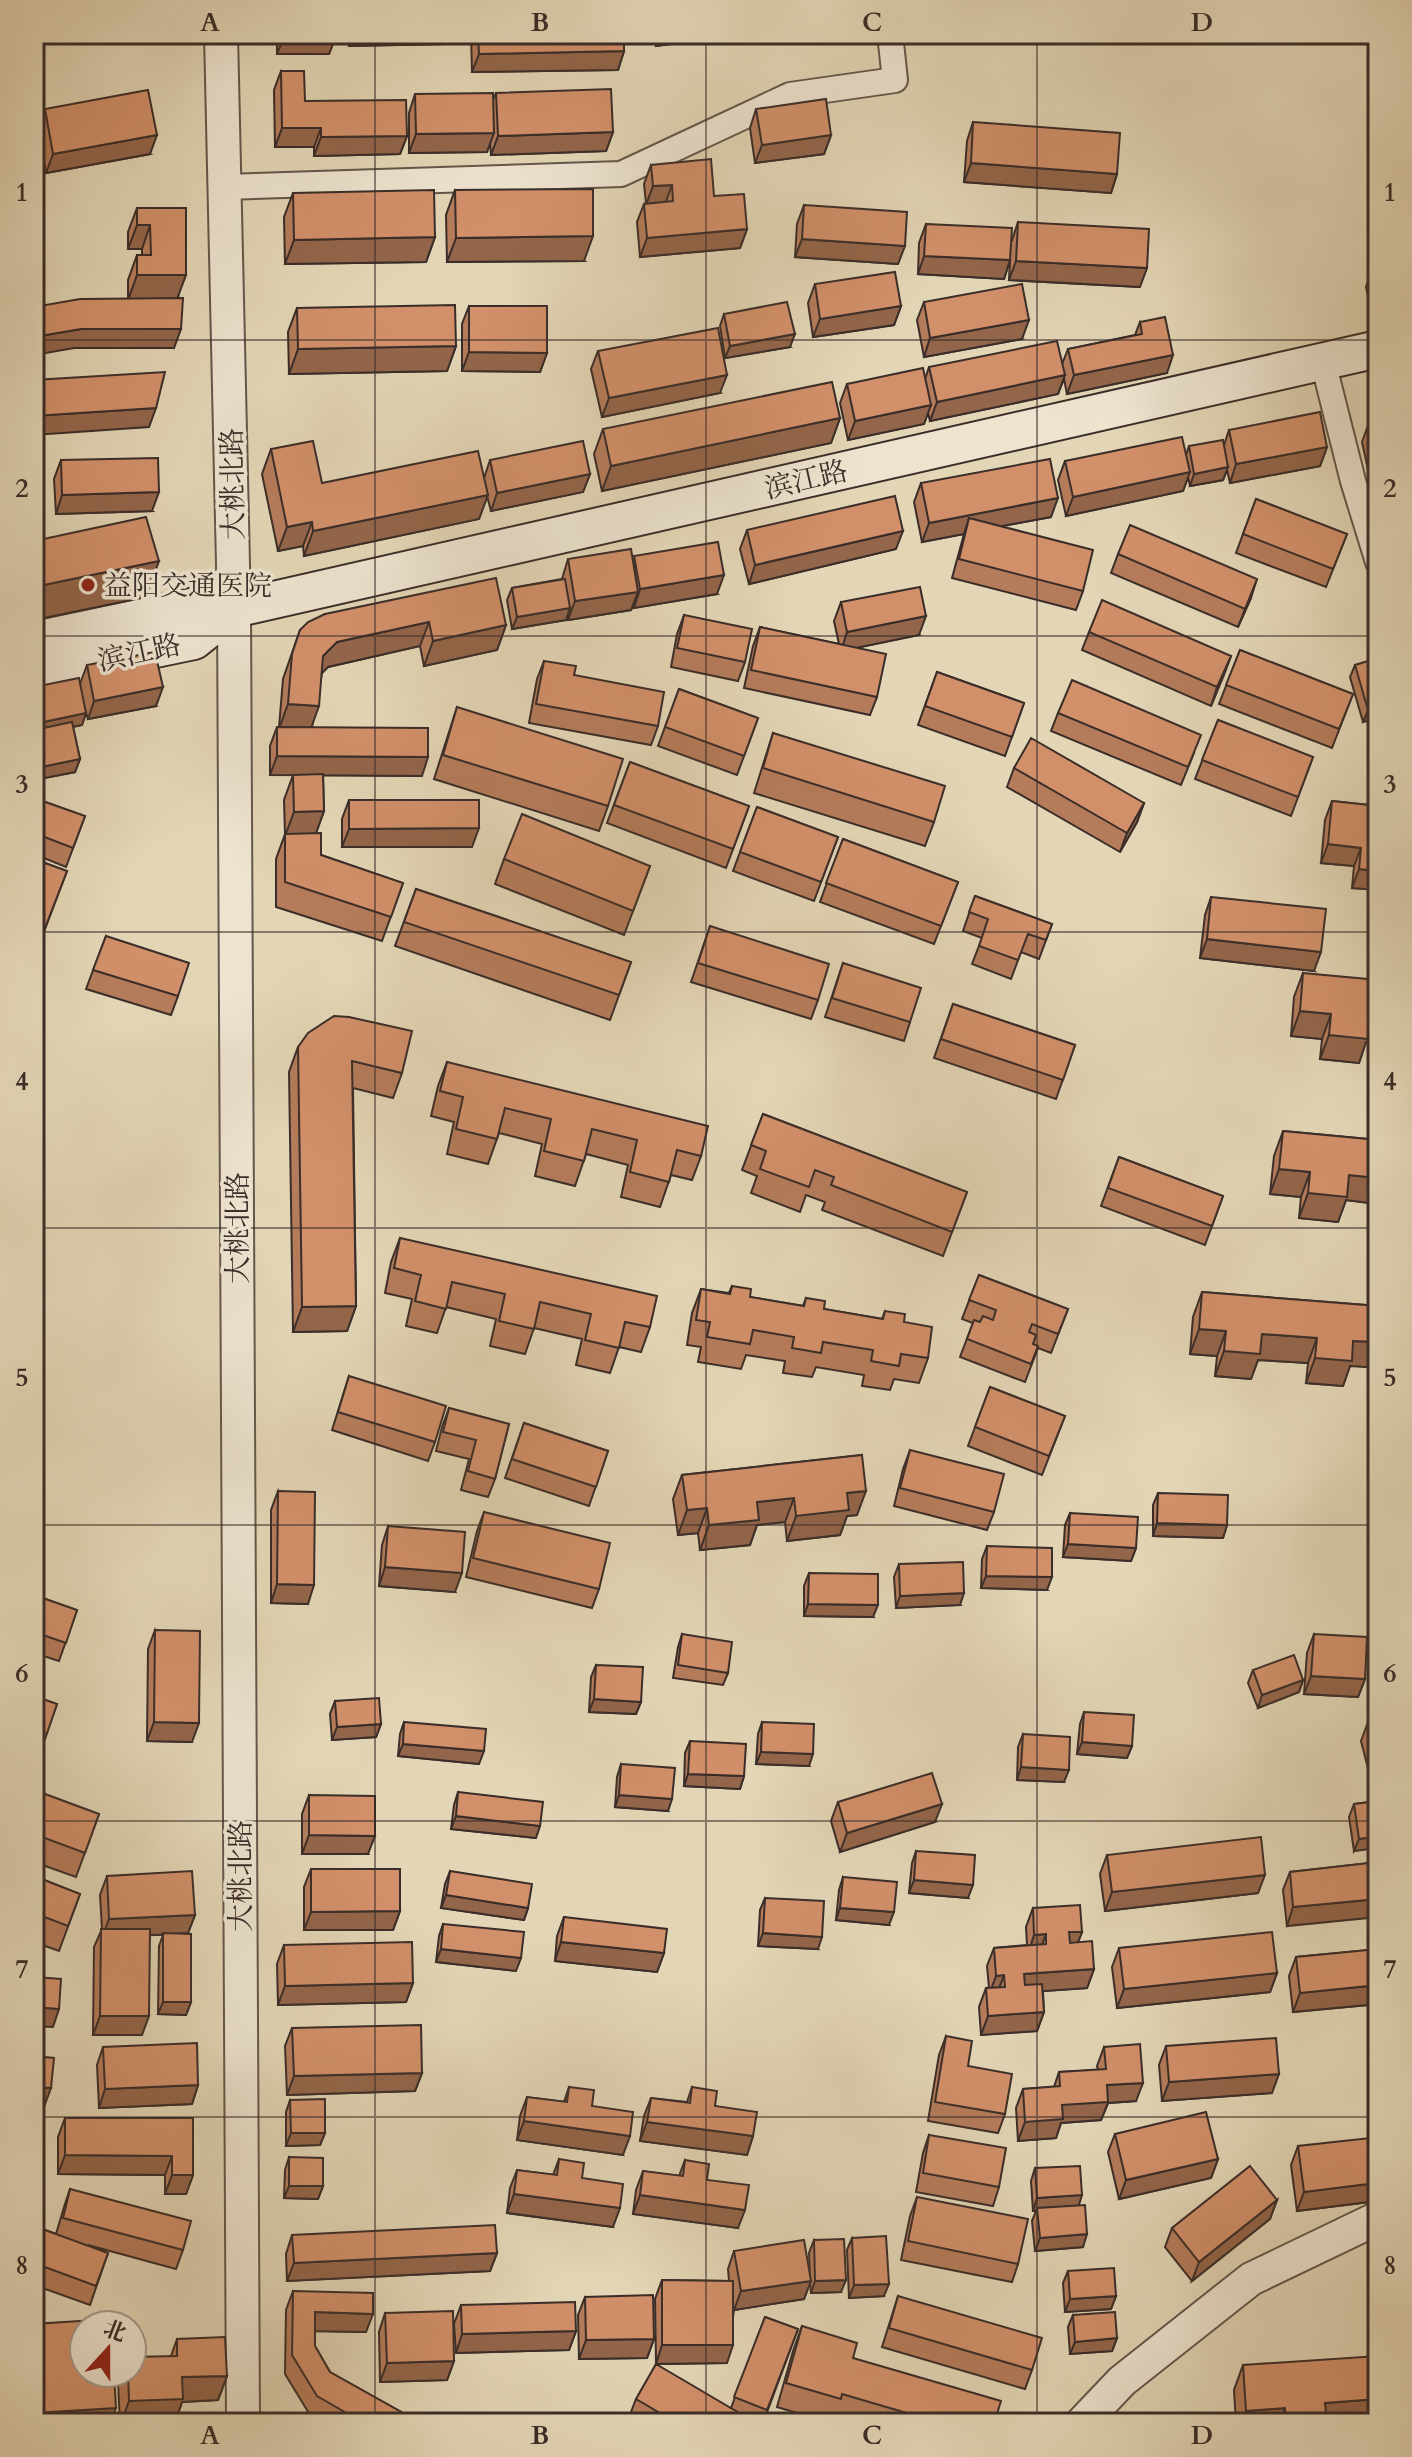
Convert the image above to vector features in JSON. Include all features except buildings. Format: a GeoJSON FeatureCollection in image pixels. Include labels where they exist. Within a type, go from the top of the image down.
{"type":"FeatureCollection","features":[{"type":"Feature","properties":{"kind":"main road","name":"滨江路"},"geometry":{"type":"LineString","coordinates":[[34,640],[195,606],[234,609],[1378,349]]}},
{"type":"Feature","properties":{"kind":"main road","name":"滨江路"},"geometry":{"type":"LineString","coordinates":[[34,674],[194,641],[234,609]]}},
{"type":"Feature","properties":{"kind":"street","name":"大桃北路"},"geometry":{"type":"LineString","coordinates":[[221,34],[234,609],[243,2423]]}},
{"type":"Feature","properties":{"kind":"street"},"geometry":{"type":"LineString","coordinates":[[225,187],[621,174],[790,95],[895,80],[890,34]]}},
{"type":"Feature","properties":{"kind":"street"},"geometry":{"type":"LineString","coordinates":[[1323,362],[1353,481],[1378,562]]}},
{"type":"Feature","properties":{"kind":"street"},"geometry":{"type":"LineString","coordinates":[[1082,2423],[1122,2381],[1251,2279],[1378,2218]]}},
{"type":"Feature","properties":{"kind":"place","name":"益阳交通医院"},"geometry":{"type":"Point","coordinates":[88,585]}}]}
